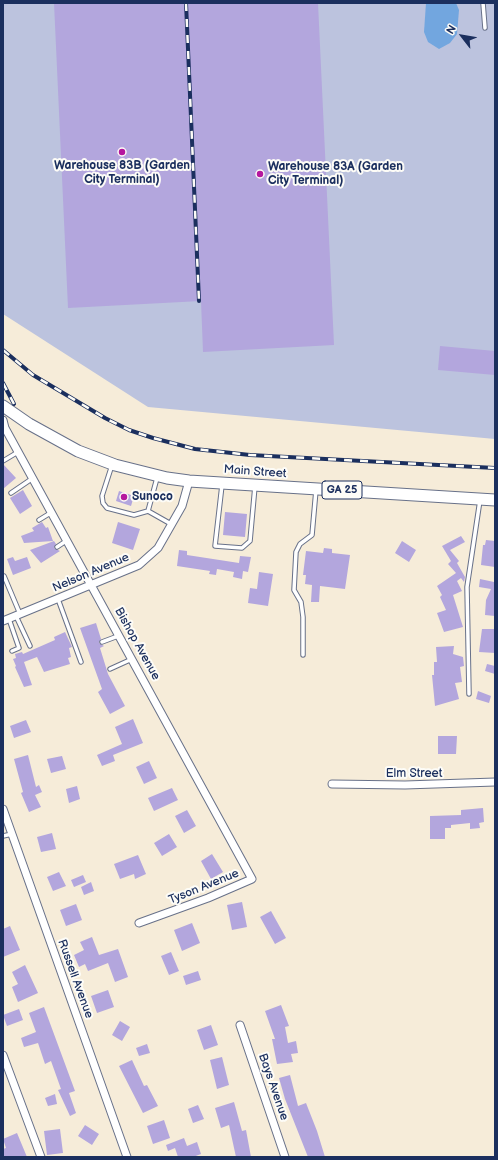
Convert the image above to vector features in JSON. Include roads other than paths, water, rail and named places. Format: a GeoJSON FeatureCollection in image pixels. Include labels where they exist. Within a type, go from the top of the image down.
{"type":"FeatureCollection","features":[{"type":"Feature","properties":{"kind":"main road","name":"Main Street"},"geometry":{"type":"LineString","coordinates":[[3,406],[24,421],[78,451],[112,464],[157,476],[189,481],[495,500]]}},
{"type":"Feature","properties":{"kind":"street","name":"Main Street"},"geometry":{"type":"LineString","coordinates":[[3,423],[24,421]]}},
{"type":"Feature","properties":{"kind":"street","name":"Bishop Avenue"},"geometry":{"type":"LineString","coordinates":[[3,423],[252,879]]}},
{"type":"Feature","properties":{"kind":"street","name":"Nelson Avenue"},"geometry":{"type":"LineString","coordinates":[[6,620],[138,565],[158,548],[182,506],[189,481]]}},
{"type":"Feature","properties":{"kind":"street","name":"Elm Street"},"geometry":{"type":"LineString","coordinates":[[332,784],[405,785],[495,782]]}},
{"type":"Feature","properties":{"kind":"street","name":"Russell Avenue"},"geometry":{"type":"LineString","coordinates":[[3,809],[127,1157]]}},
{"type":"Feature","properties":{"kind":"street","name":"Tyson Avenue"},"geometry":{"type":"LineString","coordinates":[[139,923],[252,879]]}},
{"type":"Feature","properties":{"kind":"street","name":"Bays Avenue"},"geometry":{"type":"LineString","coordinates":[[240,1025],[285,1157]]}},
{"type":"Feature","properties":{"kind":"street"},"geometry":{"type":"LineString","coordinates":[[3,1055],[41,1157]]}},
{"type":"Feature","properties":{"kind":"lane"},"geometry":{"type":"LineString","coordinates":[[483,3],[485,28]]}},
{"type":"Feature","properties":{"kind":"lane"},"geometry":{"type":"LineString","coordinates":[[3,460],[18,452]]}},
{"type":"Feature","properties":{"kind":"lane"},"geometry":{"type":"LineString","coordinates":[[112,464],[102,496],[103,503],[107,508],[134,515],[148,511],[171,524]]}},
{"type":"Feature","properties":{"kind":"lane"},"geometry":{"type":"LineString","coordinates":[[148,511],[157,476]]}},
{"type":"Feature","properties":{"kind":"lane"},"geometry":{"type":"LineString","coordinates":[[11,493],[33,478]]}},
{"type":"Feature","properties":{"kind":"lane"},"geometry":{"type":"LineString","coordinates":[[222,483],[215,546],[242,548],[250,541],[255,485]]}},
{"type":"Feature","properties":{"kind":"lane"},"geometry":{"type":"LineString","coordinates":[[303,655],[303,617],[301,602],[294,590],[296,552],[300,544],[312,535],[316,489]]}},
{"type":"Feature","properties":{"kind":"lane"},"geometry":{"type":"LineString","coordinates":[[469,694],[468,587],[480,499]]}},
{"type":"Feature","properties":{"kind":"lane"},"geometry":{"type":"LineString","coordinates":[[39,520],[52,512]]}},
{"type":"Feature","properties":{"kind":"lane"},"geometry":{"type":"LineString","coordinates":[[58,547],[67,540]]}},
{"type":"Feature","properties":{"kind":"lane"},"geometry":{"type":"LineString","coordinates":[[4,576],[30,646]]}},
{"type":"Feature","properties":{"kind":"lane"},"geometry":{"type":"LineString","coordinates":[[58,599],[81,662]]}},
{"type":"Feature","properties":{"kind":"lane"},"geometry":{"type":"LineString","coordinates":[[6,620],[19,648],[12,651]]}},
{"type":"Feature","properties":{"kind":"lane"},"geometry":{"type":"LineString","coordinates":[[102,642],[119,635]]}},
{"type":"Feature","properties":{"kind":"lane"},"geometry":{"type":"LineString","coordinates":[[110,669],[132,659]]}},
{"type":"Feature","properties":{"kind":"lane"},"geometry":{"type":"LineString","coordinates":[[3,836],[12,834]]}},
{"type":"Feature","properties":{"kind":"water"},"geometry":{"type":"Polygon","coordinates":[[[426,3],[456,3],[459,10],[457,34],[450,43],[439,49],[428,42],[424,32],[426,3]]]}},
{"type":"Feature","properties":{"kind":"railway"},"geometry":{"type":"LineString","coordinates":[[186,3],[199,301]]}},
{"type":"Feature","properties":{"kind":"railway"},"geometry":{"type":"LineString","coordinates":[[3,350],[33,375],[105,418],[129,430],[195,449],[250,455],[495,468]]}},
{"type":"Feature","properties":{"kind":"railway"},"geometry":{"type":"LineString","coordinates":[[3,383],[14,404]]}},
{"type":"Feature","properties":{"kind":"place","name":"Warehouse 83B (Garden City Terminal)"},"geometry":{"type":"Point","coordinates":[122,152]}},
{"type":"Feature","properties":{"kind":"place","name":"Warehouse 83A (Garden City Terminal)"},"geometry":{"type":"Point","coordinates":[260,174]}},
{"type":"Feature","properties":{"kind":"place","name":"Sunoco"},"geometry":{"type":"Point","coordinates":[124,497]}}]}
